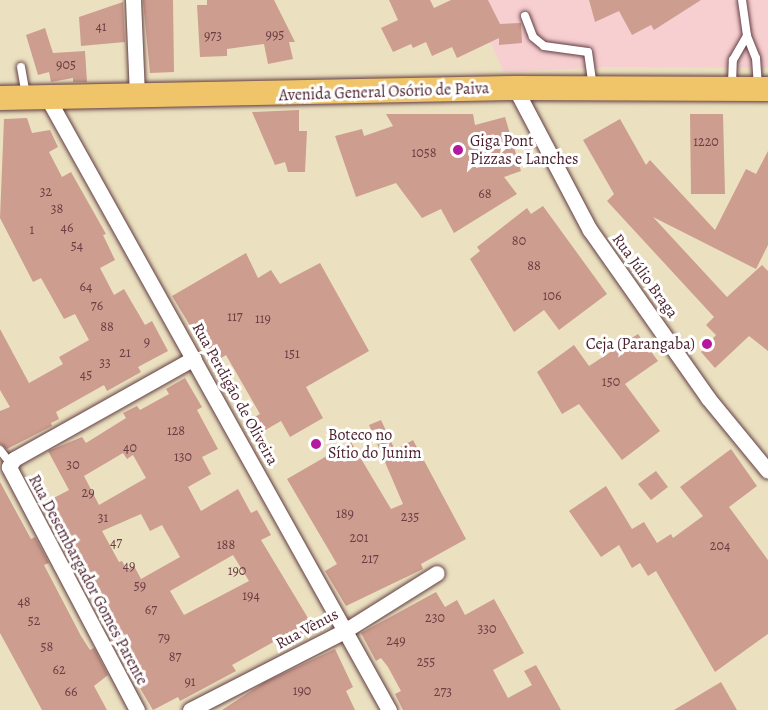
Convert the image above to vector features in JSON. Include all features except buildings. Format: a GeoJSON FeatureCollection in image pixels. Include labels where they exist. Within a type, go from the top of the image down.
{"type":"FeatureCollection","features":[{"type":"Feature","properties":{"kind":"main road","name":"Avenida General Osório de Paiva"},"geometry":{"type":"LineString","coordinates":[[0,98],[515,88],[763,89]]}},
{"type":"Feature","properties":{"kind":"street"},"geometry":{"type":"LineString","coordinates":[[133,0],[137,97]]}},
{"type":"Feature","properties":{"kind":"street","name":"Rua Júlio Braga"},"geometry":{"type":"LineString","coordinates":[[515,88],[590,230],[708,398],[768,471]]}},
{"type":"Feature","properties":{"kind":"street","name":"Rua Perdigão de Oliveira"},"geometry":{"type":"LineString","coordinates":[[37,98],[194,357],[389,710]]}},
{"type":"Feature","properties":{"kind":"street"},"geometry":{"type":"LineString","coordinates":[[10,466],[194,357]]}},
{"type":"Feature","properties":{"kind":"street","name":"Rua Desembargador Gomes Parente"},"geometry":{"type":"LineString","coordinates":[[10,466],[137,710]]}},
{"type":"Feature","properties":{"kind":"street","name":"Rua Vênus"},"geometry":{"type":"LineString","coordinates":[[190,710],[346,630],[437,573]]}},
{"type":"Feature","properties":{"kind":"lane"},"geometry":{"type":"LineString","coordinates":[[742,0],[747,36],[756,58],[763,89]]}},
{"type":"Feature","properties":{"kind":"lane"},"geometry":{"type":"LineString","coordinates":[[525,16],[533,37],[544,46],[588,52],[593,88]]}},
{"type":"Feature","properties":{"kind":"lane"},"geometry":{"type":"LineString","coordinates":[[732,88],[733,60],[747,36]]}},
{"type":"Feature","properties":{"kind":"lane"},"geometry":{"type":"LineString","coordinates":[[21,67],[37,98]]}},
{"type":"Feature","properties":{"kind":"lane"},"geometry":{"type":"LineString","coordinates":[[0,450],[10,466]]}},
{"type":"Feature","properties":{"kind":"shaded area"},"geometry":{"type":"Polygon","coordinates":[[[471,0],[768,0],[768,68],[606,67],[504,72],[471,0]]]}},
{"type":"Feature","properties":{"kind":"place","name":"Giga Pont Pizzas e Lanches"},"geometry":{"type":"Point","coordinates":[458,150]}},
{"type":"Feature","properties":{"kind":"place","name":"Ceja (Parangaba)"},"geometry":{"type":"Point","coordinates":[707,344]}},
{"type":"Feature","properties":{"kind":"place","name":"Boteco no Sítio do Junim"},"geometry":{"type":"Point","coordinates":[316,444]}}]}
